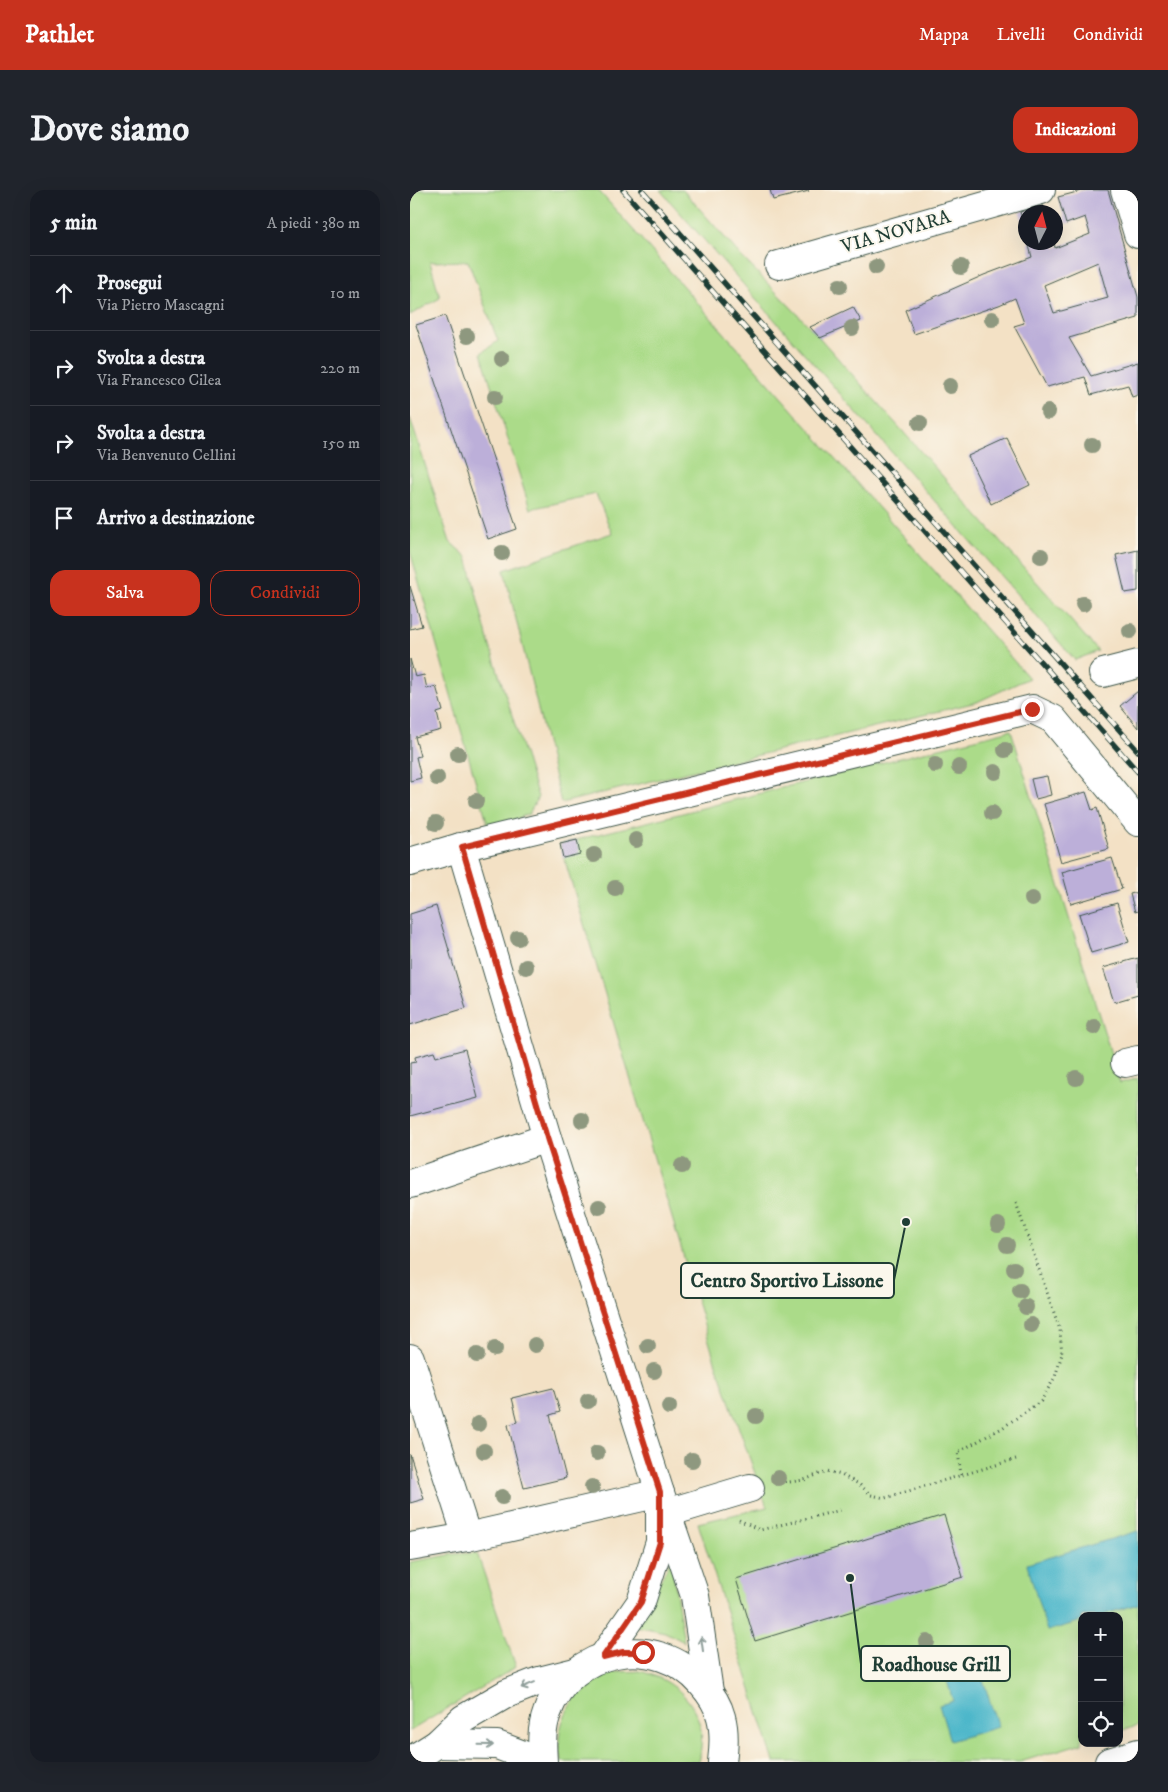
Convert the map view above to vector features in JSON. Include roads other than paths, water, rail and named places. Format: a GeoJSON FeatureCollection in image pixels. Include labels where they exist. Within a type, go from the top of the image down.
{"type":"FeatureCollection","features":[{"type":"Feature","properties":{"kind":"main road","name":"VIA NOVARA"},"geometry":{"type":"LineString","coordinates":[[779,265],[1041,190]]}},
{"type":"Feature","properties":{"kind":"main road"},"geometry":{"type":"LineString","coordinates":[[1125,190],[1138,234]]}},
{"type":"Feature","properties":{"kind":"main road"},"geometry":{"type":"LineString","coordinates":[[1103,673],[1138,664]]}},
{"type":"Feature","properties":{"kind":"main road"},"geometry":{"type":"LineString","coordinates":[[410,862],[462,847],[1032,709],[1052,719],[1138,822]]}},
{"type":"Feature","properties":{"kind":"main road"},"geometry":{"type":"LineString","coordinates":[[462,847],[547,1138],[663,1507],[695,1596],[710,1692],[720,1715],[727,1755]]}},
{"type":"Feature","properties":{"kind":"main road"},"geometry":{"type":"LineString","coordinates":[[410,1184],[547,1138]]}},
{"type":"Feature","properties":{"kind":"main road"},"geometry":{"type":"LineString","coordinates":[[410,1358],[467,1537]]}},
{"type":"Feature","properties":{"kind":"main road"},"geometry":{"type":"LineString","coordinates":[[410,1547],[663,1507],[740,1491]]}},
{"type":"Feature","properties":{"kind":"main road"},"geometry":{"type":"LineString","coordinates":[[603,1657],[641,1602],[660,1542],[663,1507]]}},
{"type":"Feature","properties":{"kind":"main road"},"geometry":{"type":"LineString","coordinates":[[437,1744],[497,1745],[543,1762],[542,1738],[546,1713],[558,1691],[575,1672],[588,1663],[623,1652],[643,1652],[662,1656],[680,1665],[696,1677],[710,1692]]}},
{"type":"Feature","properties":{"kind":"main road"},"geometry":{"type":"LineString","coordinates":[[410,1761],[437,1744],[463,1719],[506,1694],[539,1681],[575,1672]]}},
{"type":"Feature","properties":{"kind":"main road"},"geometry":{"type":"LineString","coordinates":[[1109,1762],[1138,1753]]}},
{"type":"Feature","properties":{"kind":"water"},"geometry":{"type":"Polygon","coordinates":[[[1138,1531],[1138,1604],[1112,1612],[1078,1612],[1078,1622],[1047,1631],[1027,1564],[1138,1531]]]}},
{"type":"Feature","properties":{"kind":"water"},"geometry":{"type":"Polygon","coordinates":[[[979,1667],[998,1727],[950,1741],[939,1705],[953,1701],[946,1677],[979,1667]]]}},
{"type":"Feature","properties":{"kind":"railway"},"geometry":{"type":"LineString","coordinates":[[623,190],[1138,772]]}},
{"type":"Feature","properties":{"kind":"railway"},"geometry":{"type":"LineString","coordinates":[[642,190],[1138,751]]}},
{"type":"Feature","properties":{"kind":"place","name":"Centro Sportivo Lissone"},"geometry":{"type":"Point","coordinates":[906,1222]}},
{"type":"Feature","properties":{"kind":"place","name":"Roadhouse Grill"},"geometry":{"type":"Point","coordinates":[850,1578]}}]}
